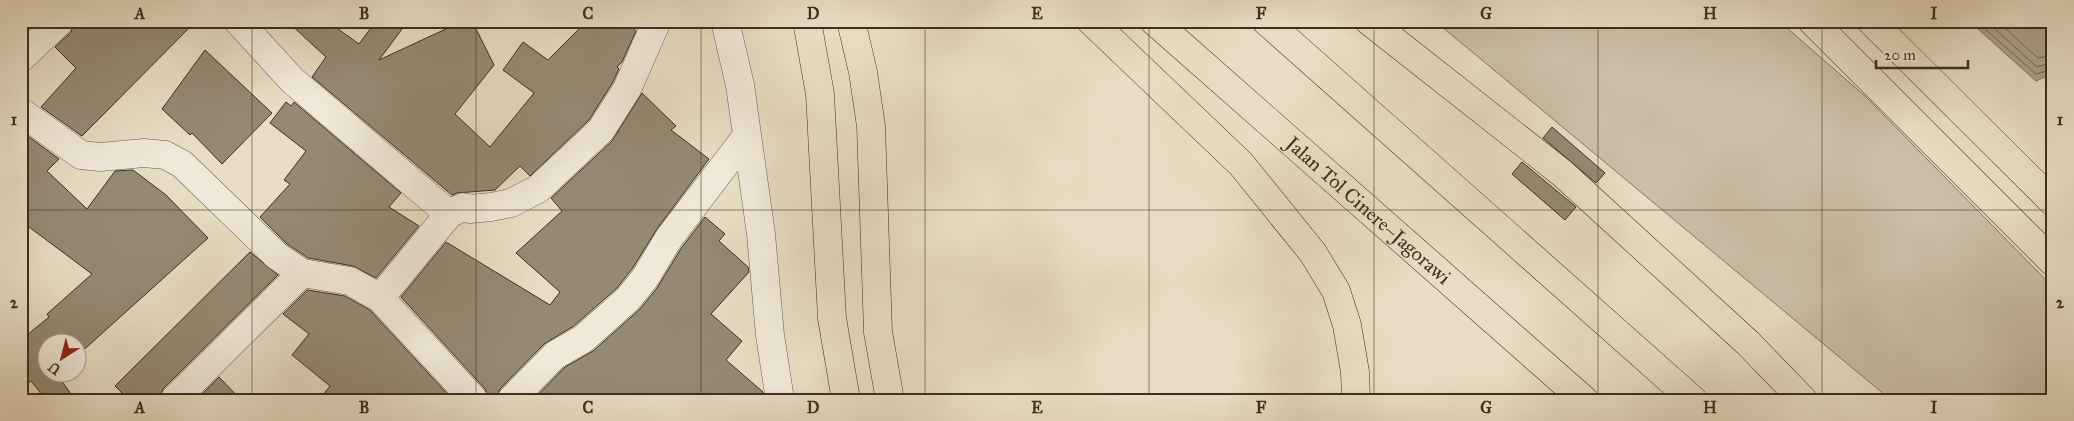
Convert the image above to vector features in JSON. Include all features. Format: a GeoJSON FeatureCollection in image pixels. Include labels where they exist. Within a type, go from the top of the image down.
{"type":"FeatureCollection","features":[{"type":"Feature","properties":{"kind":"highway"},"geometry":{"type":"LineString","coordinates":[[807,21],[820,94],[832,318],[846,400]]}},
{"type":"Feature","properties":{"kind":"highway"},"geometry":{"type":"LineString","coordinates":[[851,21],[864,72],[871,126],[878,332],[890,400]]}},
{"type":"Feature","properties":{"kind":"highway"},"geometry":{"type":"LineString","coordinates":[[1091,21],[1241,164],[1313,253],[1336,291],[1347,325],[1355,372],[1356,400]]}},
{"type":"Feature","properties":{"kind":"highway","name":"Jalan Tol Cinere–Jagorawi"},"geometry":{"type":"LineString","coordinates":[[1154,21],[1584,400]]}},
{"type":"Feature","properties":{"kind":"highway"},"geometry":{"type":"LineString","coordinates":[[1266,21],[1693,400]]}},
{"type":"Feature","properties":{"kind":"highway"},"geometry":{"type":"LineString","coordinates":[[1369,21],[1562,172],[1748,343],[1803,400]]}},
{"type":"Feature","properties":{"kind":"highway"},"geometry":{"type":"LineString","coordinates":[[1812,21],[2053,262]]}},
{"type":"Feature","properties":{"kind":"highway"},"geometry":{"type":"LineString","coordinates":[[1871,21],[2053,202]]}},
{"type":"Feature","properties":{"kind":"street"},"geometry":{"type":"LineString","coordinates":[[21,58],[60,21]]}},
{"type":"Feature","properties":{"kind":"street"},"geometry":{"type":"LineString","coordinates":[[238,21],[292,80],[449,214]]}},
{"type":"Feature","properties":{"kind":"street"},"geometry":{"type":"LineString","coordinates":[[380,298],[449,214],[463,208],[491,207],[511,203],[538,189],[601,130],[627,89],[657,21]]}},
{"type":"Feature","properties":{"kind":"street"},"geometry":{"type":"LineString","coordinates":[[725,21],[740,85],[761,234],[770,335],[780,400]]}},
{"type":"Feature","properties":{"kind":"street"},"geometry":{"type":"LineString","coordinates":[[21,112],[81,155],[100,157],[144,152],[165,155],[182,164],[277,256],[302,273],[350,281],[380,298],[474,400]]}},
{"type":"Feature","properties":{"kind":"street"},"geometry":{"type":"LineString","coordinates":[[511,400],[555,355],[583,339],[628,299],[645,278],[670,238],[746,137]]}},
{"type":"Feature","properties":{"kind":"street"},"geometry":{"type":"LineString","coordinates":[[174,400],[302,273]]}},
{"type":"Feature","properties":{"kind":"shaded area"},"geometry":{"type":"Polygon","coordinates":[[[1435,21],[1779,21],[1866,97],[2053,287],[2053,400],[1891,400],[1435,21]]]}},
{"type":"Feature","properties":{"kind":"water"},"geometry":{"type":"Polygon","coordinates":[[[1969,21],[2053,21],[2053,73],[2036,81],[1969,21]]]}},
{"type":"Feature","properties":{"kind":"building"},"geometry":{"type":"Polygon","coordinates":[[[75,21],[196,21],[82,136],[41,107],[76,68],[55,47],[71,32],[75,21]]]}},
{"type":"Feature","properties":{"kind":"building"},"geometry":{"type":"Polygon","coordinates":[[[287,21],[327,21],[359,44],[376,21],[408,21],[379,60],[463,21],[472,21],[494,65],[455,114],[490,147],[534,93],[503,70],[523,42],[548,60],[587,21],[626,21],[636,31],[622,62],[617,67],[619,69],[613,82],[589,120],[530,176],[520,166],[495,190],[452,195],[312,77],[326,57],[287,21]]]}},
{"type":"Feature","properties":{"kind":"building"},"geometry":{"type":"Polygon","coordinates":[[[205,50],[272,113],[222,164],[192,133],[190,135],[162,109],[205,50]]]}},
{"type":"Feature","properties":{"kind":"building"},"geometry":{"type":"Polygon","coordinates":[[[642,93],[676,126],[671,130],[709,159],[657,229],[632,269],[617,288],[574,326],[544,344],[500,389],[496,400],[489,400],[485,389],[401,297],[446,242],[550,305],[560,292],[516,253],[562,211],[551,198],[612,141],[642,93]]]}},
{"type":"Feature","properties":{"kind":"building"},"geometry":{"type":"Polygon","coordinates":[[[286,102],[291,106],[294,102],[401,193],[389,207],[419,226],[376,278],[353,266],[308,258],[287,244],[260,217],[290,184],[284,180],[306,151],[270,123],[286,102]]]}},
{"type":"Feature","properties":{"kind":"building"},"geometry":{"type":"Polygon","coordinates":[[[1552,127],[1605,173],[1596,183],[1543,138],[1552,127]]]}},
{"type":"Feature","properties":{"kind":"building"},"geometry":{"type":"Polygon","coordinates":[[[21,131],[59,159],[47,171],[87,209],[115,171],[133,170],[166,195],[208,238],[88,346],[88,334],[38,334],[38,384],[64,384],[75,400],[46,400],[31,381],[21,389],[21,340],[49,317],[47,314],[92,274],[21,221],[21,131]]]}},
{"type":"Feature","properties":{"kind":"building"},"geometry":{"type":"Polygon","coordinates":[[[1522,162],[1576,207],[1565,220],[1512,174],[1522,162]]]}},
{"type":"Feature","properties":{"kind":"building"},"geometry":{"type":"Polygon","coordinates":[[[705,217],[725,234],[719,241],[748,267],[749,272],[711,314],[742,341],[726,360],[763,392],[764,400],[533,400],[565,367],[593,351],[640,309],[657,288],[682,247],[705,217]]]}},
{"type":"Feature","properties":{"kind":"building"},"geometry":{"type":"Polygon","coordinates":[[[250,252],[278,275],[163,389],[159,400],[129,400],[115,386],[250,252]]]}},
{"type":"Feature","properties":{"kind":"building"},"geometry":{"type":"Polygon","coordinates":[[[307,290],[345,296],[370,310],[453,400],[319,400],[330,386],[292,355],[309,334],[283,314],[307,290]]]}},
{"type":"Feature","properties":{"kind":"building"},"geometry":{"type":"Polygon","coordinates":[[[219,377],[241,400],[196,400],[219,377]]]}}]}
